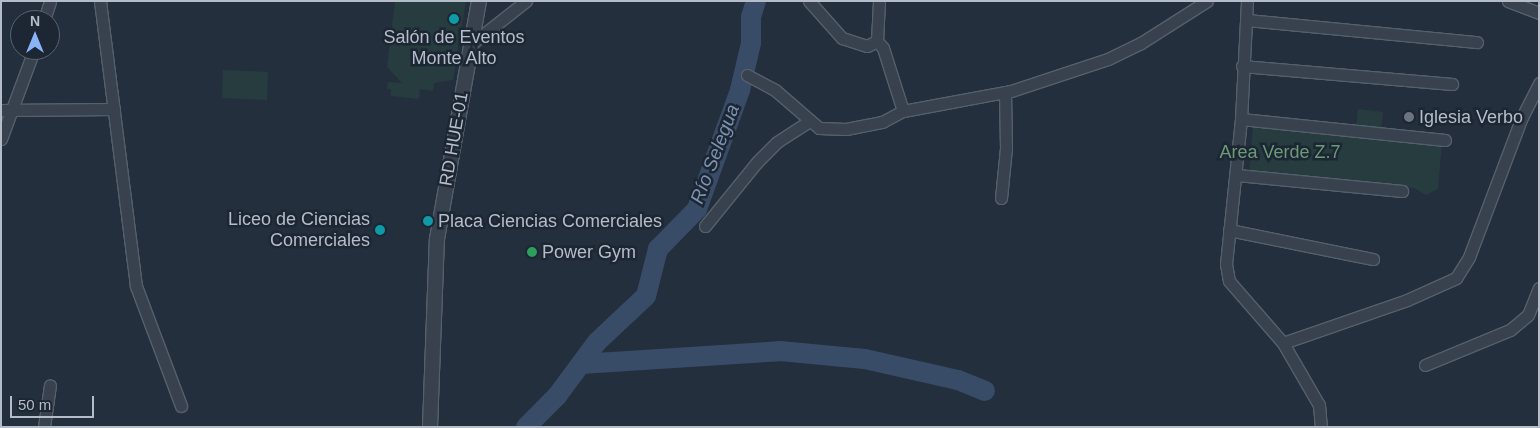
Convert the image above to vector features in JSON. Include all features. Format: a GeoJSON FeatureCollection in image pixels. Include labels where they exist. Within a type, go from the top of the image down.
{"type":"FeatureCollection","features":[{"type":"Feature","properties":{"kind":"street"},"geometry":{"type":"LineString","coordinates":[[100,1],[136,286],[181,406]]}},
{"type":"Feature","properties":{"kind":"street","name":"RD HUE-01"},"geometry":{"type":"LineString","coordinates":[[430,427],[437,238],[479,1]]}},
{"type":"Feature","properties":{"kind":"street"},"geometry":{"type":"LineString","coordinates":[[470,45],[526,1]]}},
{"type":"Feature","properties":{"kind":"street"},"geometry":{"type":"LineString","coordinates":[[809,1],[842,38],[867,46],[877,41]]}},
{"type":"Feature","properties":{"kind":"street"},"geometry":{"type":"LineString","coordinates":[[879,1],[877,41],[883,48],[903,111]]}},
{"type":"Feature","properties":{"kind":"street"},"geometry":{"type":"LineString","coordinates":[[747,75],[775,90],[819,128],[846,129],[882,122],[903,111],[1005,92],[1108,59],[1141,43],[1207,1]]}},
{"type":"Feature","properties":{"kind":"street"},"geometry":{"type":"LineString","coordinates":[[1247,1],[1242,66],[1241,119],[1226,264],[1229,281],[1283,344],[1319,405],[1321,427]]}},
{"type":"Feature","properties":{"kind":"street"},"geometry":{"type":"LineString","coordinates":[[1508,1],[1539,13]]}},
{"type":"Feature","properties":{"kind":"street"},"geometry":{"type":"LineString","coordinates":[[1247,20],[1477,42]]}},
{"type":"Feature","properties":{"kind":"street"},"geometry":{"type":"LineString","coordinates":[[1,139],[14,110],[31,60]]}},
{"type":"Feature","properties":{"kind":"street"},"geometry":{"type":"LineString","coordinates":[[1242,66],[1452,84]]}},
{"type":"Feature","properties":{"kind":"street"},"geometry":{"type":"LineString","coordinates":[[1283,344],[1407,300],[1456,278],[1468,257],[1522,117],[1539,83]]}},
{"type":"Feature","properties":{"kind":"street"},"geometry":{"type":"LineString","coordinates":[[1001,198],[1006,148],[1005,92]]}},
{"type":"Feature","properties":{"kind":"street"},"geometry":{"type":"LineString","coordinates":[[1,110],[114,110]]}},
{"type":"Feature","properties":{"kind":"street"},"geometry":{"type":"LineString","coordinates":[[1241,119],[1445,140]]}},
{"type":"Feature","properties":{"kind":"street"},"geometry":{"type":"LineString","coordinates":[[705,226],[757,162],[777,142],[809,120]]}},
{"type":"Feature","properties":{"kind":"street"},"geometry":{"type":"LineString","coordinates":[[1236,175],[1402,191]]}},
{"type":"Feature","properties":{"kind":"street"},"geometry":{"type":"LineString","coordinates":[[1229,230],[1374,259]]}},
{"type":"Feature","properties":{"kind":"street"},"geometry":{"type":"LineString","coordinates":[[1425,365],[1510,330],[1528,315],[1539,288]]}},
{"type":"Feature","properties":{"kind":"street"},"geometry":{"type":"LineString","coordinates":[[44,427],[50,386]]}},
{"type":"Feature","properties":{"kind":"green space"},"geometry":{"type":"Polygon","coordinates":[[[395,1],[466,1],[453,80],[434,83],[433,91],[420,89],[419,99],[391,96],[391,89],[387,89],[388,82],[402,83],[387,67],[395,1]]]}},
{"type":"Feature","properties":{"kind":"green space"},"geometry":{"type":"Polygon","coordinates":[[[223,70],[268,72],[267,100],[222,98],[223,70]]]}},
{"type":"Feature","properties":{"kind":"green space"},"geometry":{"type":"Polygon","coordinates":[[[1358,109],[1383,112],[1381,132],[1356,130],[1358,109]]]}},
{"type":"Feature","properties":{"kind":"green space","name":"Area Verde Z.7"},"geometry":{"type":"Polygon","coordinates":[[[1253,125],[1442,142],[1438,189],[1426,195],[1414,188],[1249,174],[1253,125]]]}},
{"type":"Feature","properties":{"kind":"waterway","name":"Río Selegua"},"geometry":{"type":"LineString","coordinates":[[526,427],[557,396],[597,342],[646,296],[658,249],[697,209],[740,90],[751,43],[751,17],[756,1]]}},
{"type":"Feature","properties":{"kind":"waterway"},"geometry":{"type":"LineString","coordinates":[[581,364],[780,351],[865,359],[958,380],[985,391]]}},
{"type":"Feature","properties":{"kind":"place","name":"Salón de Eventos Monte Alto"},"geometry":{"type":"Point","coordinates":[454,19]}},
{"type":"Feature","properties":{"kind":"place","name":"Iglesia Verbo"},"geometry":{"type":"Point","coordinates":[1409,117]}},
{"type":"Feature","properties":{"kind":"place","name":"Placa Ciencias Comerciales"},"geometry":{"type":"Point","coordinates":[428,221]}},
{"type":"Feature","properties":{"kind":"place","name":"Liceo de Ciencias Comerciales"},"geometry":{"type":"Point","coordinates":[380,230]}},
{"type":"Feature","properties":{"kind":"place","name":"Power Gym"},"geometry":{"type":"Point","coordinates":[532,252]}}]}
